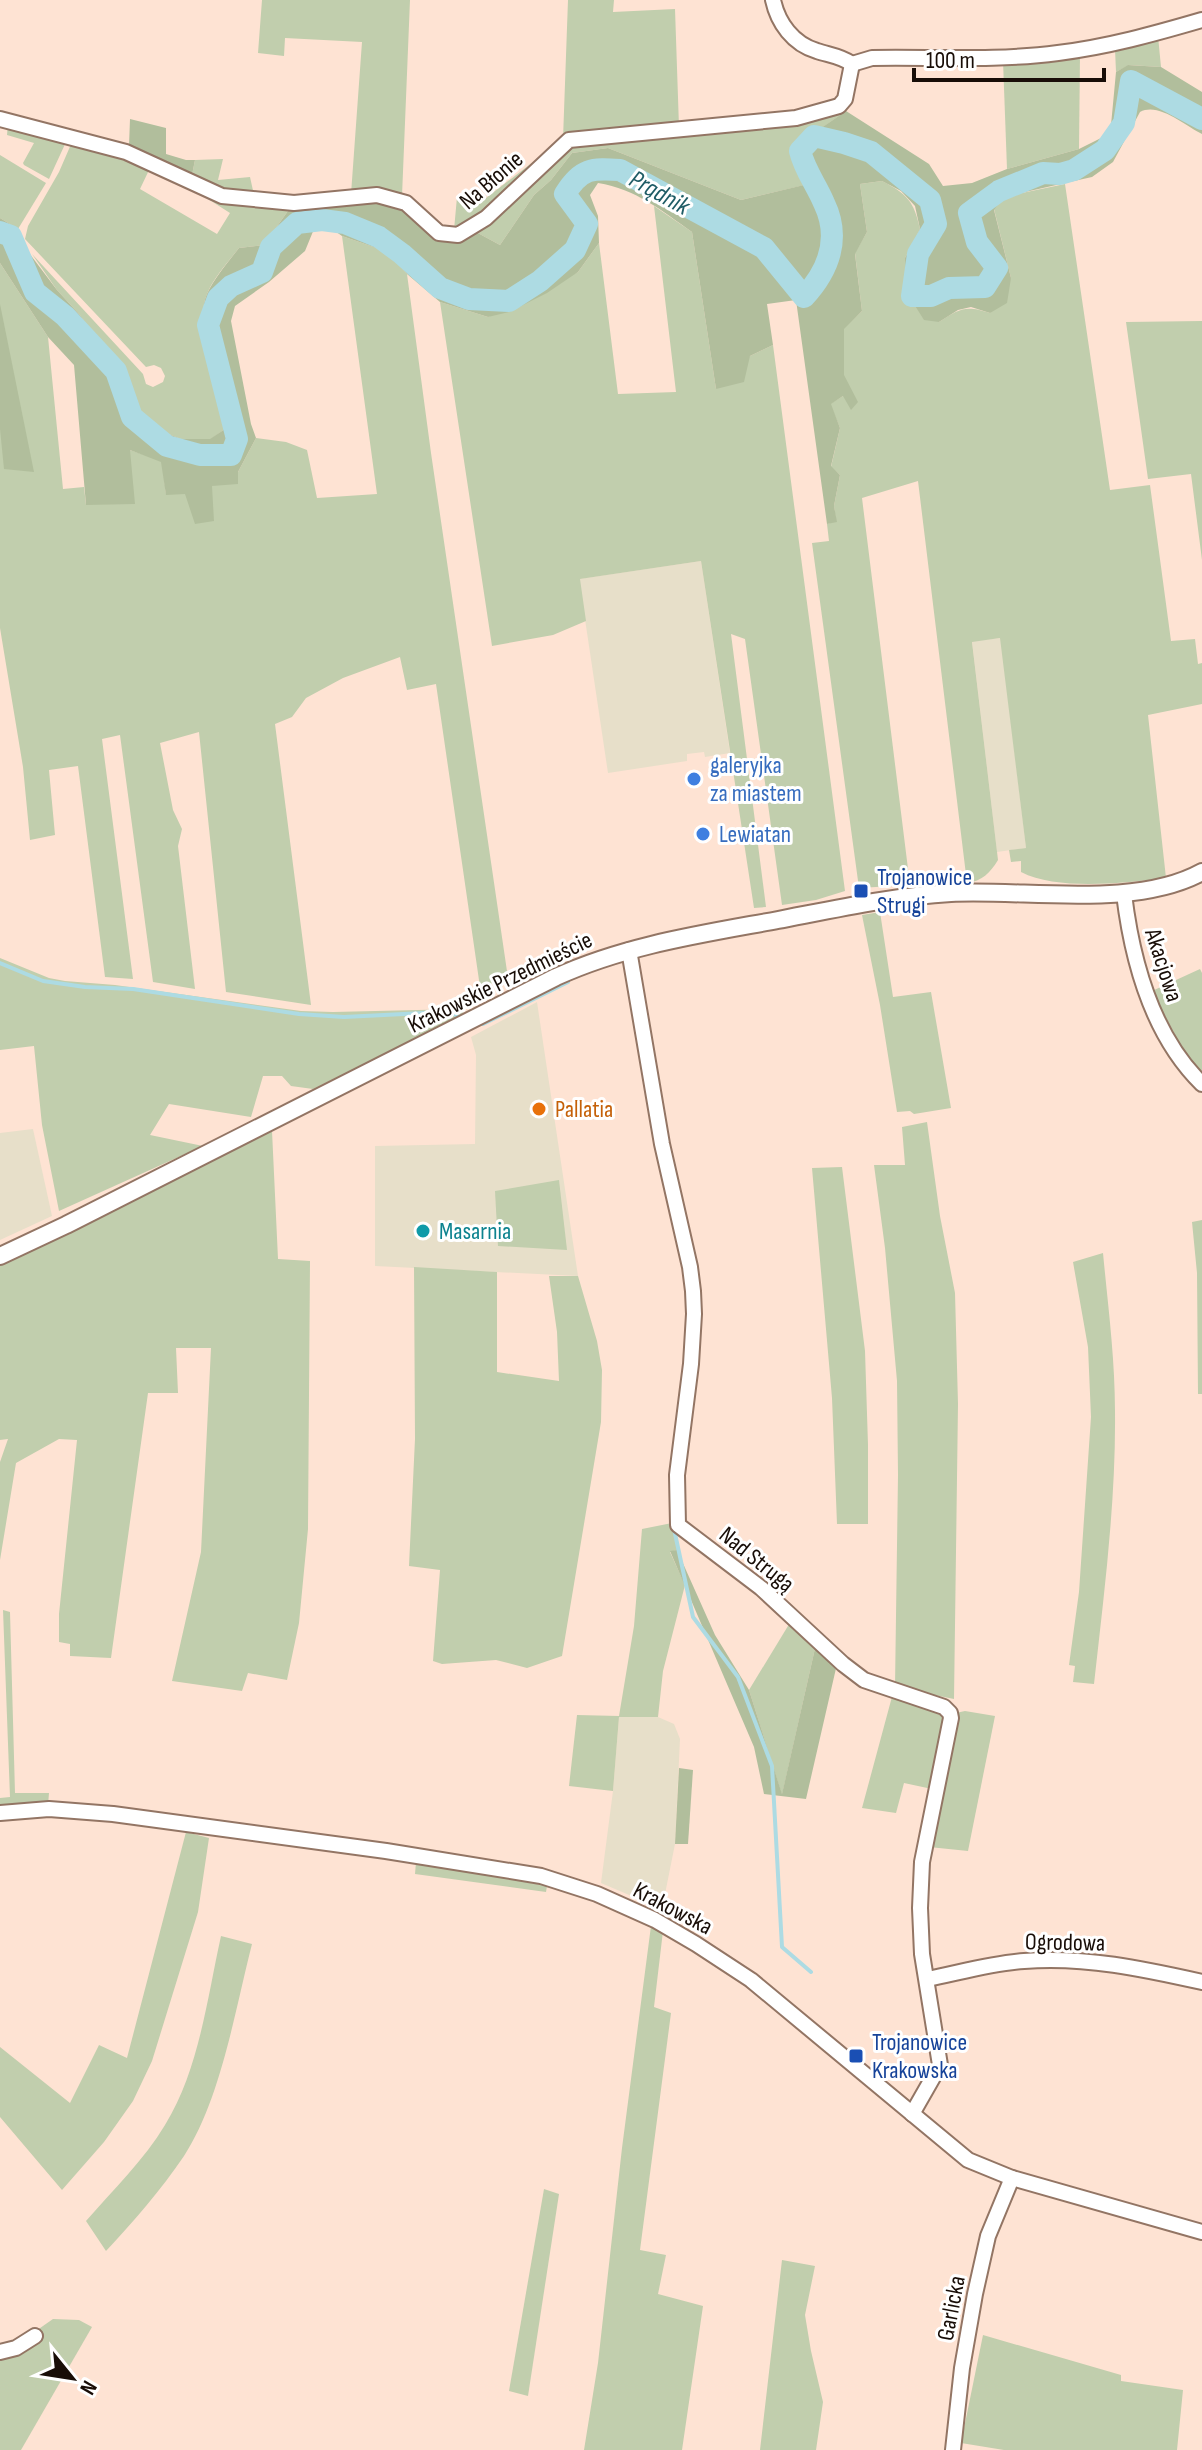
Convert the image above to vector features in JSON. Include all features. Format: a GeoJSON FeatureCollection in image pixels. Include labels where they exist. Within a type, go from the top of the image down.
{"type":"FeatureCollection","features":[{"type":"Feature","properties":{"kind":"main road","name":"Krakowskie Przedmieście"},"geometry":{"type":"LineString","coordinates":[[0,1256],[556,977],[629,950],[720,930],[930,894],[1124,894],[1173,885],[1202,872]]}},
{"type":"Feature","properties":{"kind":"street"},"geometry":{"type":"LineString","coordinates":[[773,0],[777,17],[794,39],[812,50],[844,58],[852,64],[872,58],[1057,53],[1121,43],[1202,20]]}},
{"type":"Feature","properties":{"kind":"street","name":"Na Błonie"},"geometry":{"type":"LineString","coordinates":[[0,119],[126,152],[222,196],[294,203],[377,195],[406,203],[439,233],[458,235],[486,218],[569,140],[796,118],[839,106],[845,99],[852,64]]}},
{"type":"Feature","properties":{"kind":"street","name":"Akacjowa"},"geometry":{"type":"LineString","coordinates":[[1124,894],[1132,945],[1154,1009],[1179,1057],[1202,1084]]}},
{"type":"Feature","properties":{"kind":"street","name":"Nad Strugą"},"geometry":{"type":"LineString","coordinates":[[629,950],[662,1144],[693,1291],[691,1364],[677,1475],[678,1525],[761,1588],[864,1680],[944,1707],[950,1713],[922,1862],[919,1918],[940,2065],[912,2114]]}},
{"type":"Feature","properties":{"kind":"street","name":"Krakowska"},"geometry":{"type":"LineString","coordinates":[[0,1813],[49,1809],[125,1816],[460,1862],[541,1876],[597,1894],[655,1920],[751,1980],[968,2160],[1012,2178],[1202,2232]]}},
{"type":"Feature","properties":{"kind":"street","name":"Ogrodowa"},"geometry":{"type":"LineString","coordinates":[[927,1979],[1023,1961],[1070,1961],[1118,1965],[1202,1982]]}},
{"type":"Feature","properties":{"kind":"street","name":"Garlicka"},"geometry":{"type":"LineString","coordinates":[[953,2450],[962,2368],[975,2294],[988,2236],[1012,2178]]}},
{"type":"Feature","properties":{"kind":"street"},"geometry":{"type":"LineString","coordinates":[[0,2352],[16,2348],[35,2336]]}},
{"type":"Feature","properties":{"kind":"shaded area"},"geometry":{"type":"Polygon","coordinates":[[[701,561],[730,753],[705,757],[704,752],[687,754],[687,761],[608,773],[579,579],[701,561]]]}},
{"type":"Feature","properties":{"kind":"shaded area"},"geometry":{"type":"Polygon","coordinates":[[[1001,638],[1026,848],[997,852],[972,641],[1001,638]]]}},
{"type":"Feature","properties":{"kind":"shaded area"},"geometry":{"type":"Polygon","coordinates":[[[537,1002],[578,1276],[375,1266],[375,1146],[475,1144],[476,1055],[471,1037],[537,1002]]]}},
{"type":"Feature","properties":{"kind":"shaded area"},"geometry":{"type":"Polygon","coordinates":[[[33,1129],[52,1216],[0,1240],[0,1133],[33,1129]]]}},
{"type":"Feature","properties":{"kind":"shaded area"},"geometry":{"type":"Polygon","coordinates":[[[619,1717],[658,1717],[674,1724],[680,1739],[675,1844],[662,1909],[601,1883],[619,1717]]]}},
{"type":"Feature","properties":{"kind":"green space"},"geometry":{"type":"Polygon","coordinates":[[[262,0],[410,0],[402,196],[351,194],[362,42],[285,38],[284,56],[258,53],[262,0]]]}},
{"type":"Feature","properties":{"kind":"green space"},"geometry":{"type":"Polygon","coordinates":[[[568,0],[614,0],[613,12],[675,9],[679,127],[579,135],[484,215],[454,230],[457,197],[486,198],[563,139],[568,0]]]}},
{"type":"Feature","properties":{"kind":"green space"},"geometry":{"type":"Polygon","coordinates":[[[1158,36],[1161,67],[1129,65],[1116,72],[1115,49],[1158,36]]]}},
{"type":"Feature","properties":{"kind":"green space"},"geometry":{"type":"Polygon","coordinates":[[[1080,55],[1079,149],[1007,169],[1003,61],[1080,55]]]}},
{"type":"Feature","properties":{"kind":"green space"},"geometry":{"type":"Polygon","coordinates":[[[1128,65],[1161,67],[1202,92],[1202,134],[1163,112],[1140,112],[1113,162],[1092,177],[1003,197],[994,210],[1011,278],[1007,303],[990,313],[971,307],[958,310],[939,322],[924,320],[907,293],[905,258],[920,229],[915,206],[901,191],[882,181],[860,184],[867,232],[855,254],[862,311],[844,329],[844,375],[858,402],[851,410],[843,396],[831,404],[840,428],[831,466],[840,475],[834,506],[837,522],[827,524],[796,300],[767,304],[773,345],[750,356],[744,382],[716,389],[692,232],[648,202],[612,186],[598,183],[590,195],[598,216],[599,243],[578,272],[547,293],[509,312],[488,317],[440,302],[407,274],[388,252],[342,236],[332,229],[314,229],[305,251],[235,306],[231,321],[256,438],[238,472],[238,484],[212,486],[214,521],[195,524],[185,494],[166,495],[161,462],[130,450],[135,504],[86,505],[74,365],[48,337],[0,263],[0,218],[18,229],[20,241],[131,382],[139,411],[156,429],[181,439],[210,439],[225,429],[225,409],[205,332],[203,318],[207,294],[239,248],[264,245],[290,208],[380,202],[400,207],[432,237],[455,242],[476,232],[500,245],[534,195],[551,180],[572,153],[608,148],[741,200],[804,185],[795,146],[846,111],[929,164],[943,186],[972,183],[1007,169],[1079,149],[1103,137],[1111,125],[1116,72],[1128,65]]]}},
{"type":"Feature","properties":{"kind":"green space"},"geometry":{"type":"Polygon","coordinates":[[[846,111],[796,146],[805,185],[741,200],[608,148],[572,153],[551,180],[534,195],[500,245],[476,232],[569,145],[799,123],[846,111]]]}},
{"type":"Feature","properties":{"kind":"green space"},"geometry":{"type":"Polygon","coordinates":[[[130,119],[166,128],[166,154],[195,160],[192,175],[129,146],[130,119]]]}},
{"type":"Feature","properties":{"kind":"green space"},"geometry":{"type":"Polygon","coordinates":[[[8,124],[66,142],[49,179],[24,165],[34,143],[7,135],[8,124]]]}},
{"type":"Feature","properties":{"kind":"green space"},"geometry":{"type":"Polygon","coordinates":[[[72,142],[126,157],[150,168],[140,189],[217,234],[230,213],[197,192],[290,208],[264,245],[239,248],[207,294],[203,318],[205,332],[225,410],[225,429],[211,439],[181,439],[156,429],[139,411],[131,382],[32,254],[143,374],[146,384],[153,387],[163,382],[165,376],[161,368],[154,365],[146,367],[25,239],[28,226],[59,172],[72,142]]]}},
{"type":"Feature","properties":{"kind":"green space"},"geometry":{"type":"Polygon","coordinates":[[[0,155],[46,183],[18,229],[0,218],[0,155]]]}},
{"type":"Feature","properties":{"kind":"green space"},"geometry":{"type":"Polygon","coordinates":[[[223,159],[218,180],[250,177],[254,195],[223,190],[192,175],[195,160],[223,159]]]}},
{"type":"Feature","properties":{"kind":"green space"},"geometry":{"type":"Polygon","coordinates":[[[882,181],[898,190],[915,212],[920,229],[905,258],[939,322],[963,309],[990,313],[1011,278],[994,209],[1003,197],[1065,184],[1110,490],[1150,485],[1171,641],[1195,639],[1198,664],[1202,663],[1202,704],[1148,715],[1166,878],[1072,884],[1036,878],[1021,872],[1021,861],[1011,862],[1009,850],[1026,848],[1000,638],[972,642],[998,860],[985,876],[967,883],[918,481],[862,498],[910,885],[859,888],[812,543],[829,541],[827,524],[836,521],[834,506],[840,475],[831,467],[840,428],[830,404],[843,396],[844,328],[862,311],[855,253],[867,232],[860,184],[882,181]]]}},
{"type":"Feature","properties":{"kind":"green space"},"geometry":{"type":"Polygon","coordinates":[[[654,206],[692,232],[716,389],[750,356],[773,345],[845,891],[816,900],[782,905],[745,639],[731,634],[766,907],[754,908],[701,561],[580,579],[586,621],[553,635],[492,646],[440,302],[488,317],[578,272],[599,243],[618,394],[676,392],[654,206]]]}},
{"type":"Feature","properties":{"kind":"green space"},"geometry":{"type":"Polygon","coordinates":[[[342,236],[388,252],[407,274],[508,978],[480,987],[436,684],[407,690],[400,657],[343,678],[306,698],[292,717],[275,724],[311,1005],[226,992],[199,732],[160,743],[173,810],[182,829],[178,846],[195,989],[153,982],[120,735],[102,739],[133,979],[105,977],[78,766],[49,770],[55,835],[30,840],[23,767],[0,628],[0,263],[48,337],[63,489],[84,487],[86,505],[130,450],[162,461],[166,494],[212,486],[238,472],[256,438],[286,442],[307,450],[317,498],[377,494],[342,236]]]}},
{"type":"Feature","properties":{"kind":"green space"},"geometry":{"type":"Polygon","coordinates":[[[0,304],[34,472],[4,469],[0,429],[0,304]]]}},
{"type":"Feature","properties":{"kind":"green space"},"geometry":{"type":"Polygon","coordinates":[[[1202,321],[1202,560],[1191,474],[1148,479],[1126,322],[1202,321]]]}},
{"type":"Feature","properties":{"kind":"green space"},"geometry":{"type":"Polygon","coordinates":[[[880,912],[893,997],[931,992],[951,1108],[914,1114],[910,1111],[897,1112],[862,915],[880,912]]]}},
{"type":"Feature","properties":{"kind":"green space"},"geometry":{"type":"Polygon","coordinates":[[[0,958],[49,978],[65,981],[301,1011],[460,1009],[464,1012],[452,1021],[313,1089],[291,1086],[282,1076],[263,1076],[251,1117],[169,1104],[150,1135],[203,1146],[59,1211],[42,1125],[34,1046],[0,1050],[0,958]]]}},
{"type":"Feature","properties":{"kind":"green space"},"geometry":{"type":"Polygon","coordinates":[[[1200,969],[1202,1073],[1186,1056],[1152,991],[1200,969]]]}},
{"type":"Feature","properties":{"kind":"green space"},"geometry":{"type":"Polygon","coordinates":[[[927,1122],[955,1293],[958,1404],[954,1699],[895,1687],[897,1381],[874,1165],[905,1165],[902,1127],[927,1122]]]}},
{"type":"Feature","properties":{"kind":"green space"},"geometry":{"type":"Polygon","coordinates":[[[272,1131],[278,1259],[310,1261],[308,1529],[299,1623],[287,1680],[248,1673],[242,1691],[172,1681],[201,1552],[211,1348],[176,1348],[178,1393],[148,1393],[111,1658],[70,1656],[70,1644],[59,1642],[59,1614],[77,1440],[59,1439],[16,1463],[0,1560],[0,1462],[8,1439],[0,1440],[0,1262],[272,1131]]]}},
{"type":"Feature","properties":{"kind":"green space"},"geometry":{"type":"Polygon","coordinates":[[[842,1167],[865,1351],[868,1524],[837,1524],[832,1398],[812,1168],[842,1167]]]}},
{"type":"Feature","properties":{"kind":"green space"},"geometry":{"type":"Polygon","coordinates":[[[559,1180],[567,1250],[498,1246],[495,1191],[559,1180]]]}},
{"type":"Feature","properties":{"kind":"green space"},"geometry":{"type":"Polygon","coordinates":[[[1202,1220],[1202,1394],[1198,1394],[1197,1273],[1192,1222],[1202,1220]]]}},
{"type":"Feature","properties":{"kind":"green space"},"geometry":{"type":"Polygon","coordinates":[[[1103,1253],[1114,1371],[1115,1445],[1109,1548],[1094,1684],[1073,1682],[1075,1666],[1069,1665],[1079,1592],[1091,1417],[1088,1347],[1073,1262],[1103,1253]]]}},
{"type":"Feature","properties":{"kind":"green space"},"geometry":{"type":"Polygon","coordinates":[[[414,1267],[497,1272],[497,1372],[559,1381],[557,1332],[549,1276],[578,1276],[597,1341],[602,1370],[601,1422],[562,1656],[527,1668],[496,1660],[442,1664],[433,1661],[440,1570],[409,1566],[415,1439],[414,1267]]]}},
{"type":"Feature","properties":{"kind":"green space"},"geometry":{"type":"Polygon","coordinates":[[[672,1523],[677,1529],[677,1550],[670,1552],[685,1585],[663,1671],[658,1717],[619,1717],[613,1791],[569,1786],[577,1715],[619,1716],[634,1626],[642,1529],[672,1523]]]}},
{"type":"Feature","properties":{"kind":"green space"},"geometry":{"type":"Polygon","coordinates":[[[677,1550],[715,1635],[749,1690],[782,1794],[816,1644],[837,1664],[806,1799],[764,1794],[754,1747],[670,1551],[677,1550]]]}},
{"type":"Feature","properties":{"kind":"green space"},"geometry":{"type":"Polygon","coordinates":[[[3,1610],[10,1612],[15,1793],[49,1793],[48,1805],[0,1808],[0,1798],[10,1797],[3,1610]]]}},
{"type":"Feature","properties":{"kind":"green space"},"geometry":{"type":"Polygon","coordinates":[[[791,1621],[816,1644],[782,1795],[749,1690],[791,1621]]]}},
{"type":"Feature","properties":{"kind":"green space"},"geometry":{"type":"Polygon","coordinates":[[[893,1693],[941,1710],[946,1719],[932,1789],[904,1783],[896,1813],[862,1808],[893,1693]]]}},
{"type":"Feature","properties":{"kind":"green space"},"geometry":{"type":"Polygon","coordinates":[[[965,1711],[995,1716],[968,1851],[929,1847],[956,1713],[965,1711]]]}},
{"type":"Feature","properties":{"kind":"green space"},"geometry":{"type":"Polygon","coordinates":[[[679,1768],[693,1770],[688,1844],[675,1844],[679,1768]]]}},
{"type":"Feature","properties":{"kind":"green space"},"geometry":{"type":"Polygon","coordinates":[[[186,1832],[209,1838],[198,1912],[152,2061],[133,2101],[104,2142],[62,2190],[0,2117],[0,2047],[70,2103],[99,2045],[127,2058],[186,1832]]]}},
{"type":"Feature","properties":{"kind":"green space"},"geometry":{"type":"Polygon","coordinates":[[[416,1862],[547,1886],[546,1892],[415,1874],[416,1862]]]}},
{"type":"Feature","properties":{"kind":"green space"},"geometry":{"type":"Polygon","coordinates":[[[651,1926],[663,1931],[654,2007],[671,2013],[640,2250],[666,2255],[658,2294],[703,2306],[682,2450],[584,2450],[598,2363],[651,1926]]]}},
{"type":"Feature","properties":{"kind":"green space"},"geometry":{"type":"Polygon","coordinates":[[[221,1936],[252,1944],[226,2053],[208,2108],[175,2169],[106,2251],[86,2221],[148,2150],[177,2104],[194,2058],[221,1936]]]}},
{"type":"Feature","properties":{"kind":"green space"},"geometry":{"type":"Polygon","coordinates":[[[544,2189],[559,2194],[528,2396],[509,2391],[544,2189]]]}},
{"type":"Feature","properties":{"kind":"green space"},"geometry":{"type":"Polygon","coordinates":[[[782,2260],[815,2266],[805,2315],[823,2402],[816,2450],[760,2450],[782,2260]]]}},
{"type":"Feature","properties":{"kind":"green space"},"geometry":{"type":"Polygon","coordinates":[[[53,2319],[79,2320],[92,2327],[21,2450],[0,2450],[0,2356],[53,2319]]]}},
{"type":"Feature","properties":{"kind":"green space"},"geometry":{"type":"Polygon","coordinates":[[[983,2335],[1121,2375],[1121,2381],[1183,2390],[1177,2450],[1004,2450],[961,2443],[983,2335]]]}},
{"type":"Feature","properties":{"kind":"waterway","name":"Prądnik"},"geometry":{"type":"LineString","coordinates":[[0,232],[11,236],[35,292],[65,316],[116,371],[132,417],[167,446],[200,455],[231,455],[237,439],[208,325],[218,298],[231,286],[262,272],[271,247],[297,223],[322,220],[345,223],[379,237],[440,288],[469,299],[509,301],[540,281],[575,250],[587,224],[565,194],[576,179],[582,174],[602,169],[620,170],[764,248],[804,297],[826,265],[832,241],[829,216],[800,151],[814,136],[871,152],[930,200],[936,224],[918,254],[912,296],[931,296],[949,288],[985,287],[997,268],[977,242],[969,213],[999,191],[1043,173],[1060,174],[1074,170],[1105,150],[1124,123],[1131,81],[1202,119]]}},
{"type":"Feature","properties":{"kind":"waterway"},"geometry":{"type":"LineString","coordinates":[[0,963],[43,981],[133,989],[299,1014],[344,1017],[444,1012],[457,1016]]}},
{"type":"Feature","properties":{"kind":"waterway"},"geometry":{"type":"LineString","coordinates":[[483,1024],[568,982]]}},
{"type":"Feature","properties":{"kind":"waterway"},"geometry":{"type":"LineString","coordinates":[[674,1529],[693,1617],[738,1677],[772,1766],[782,1947],[811,1972]]}},
{"type":"Feature","properties":{"kind":"place","name":"galeryjka za miastem"},"geometry":{"type":"Point","coordinates":[694,779]}},
{"type":"Feature","properties":{"kind":"place","name":"Lewiatan"},"geometry":{"type":"Point","coordinates":[703,834]}},
{"type":"Feature","properties":{"kind":"place","name":"Trojanowice Strugi"},"geometry":{"type":"Point","coordinates":[861,891]}},
{"type":"Feature","properties":{"kind":"place","name":"Pallatia"},"geometry":{"type":"Point","coordinates":[539,1109]}},
{"type":"Feature","properties":{"kind":"place","name":"Masarnia"},"geometry":{"type":"Point","coordinates":[423,1231]}},
{"type":"Feature","properties":{"kind":"place","name":"Trojanowice Krakowska"},"geometry":{"type":"Point","coordinates":[856,2056]}}]}
